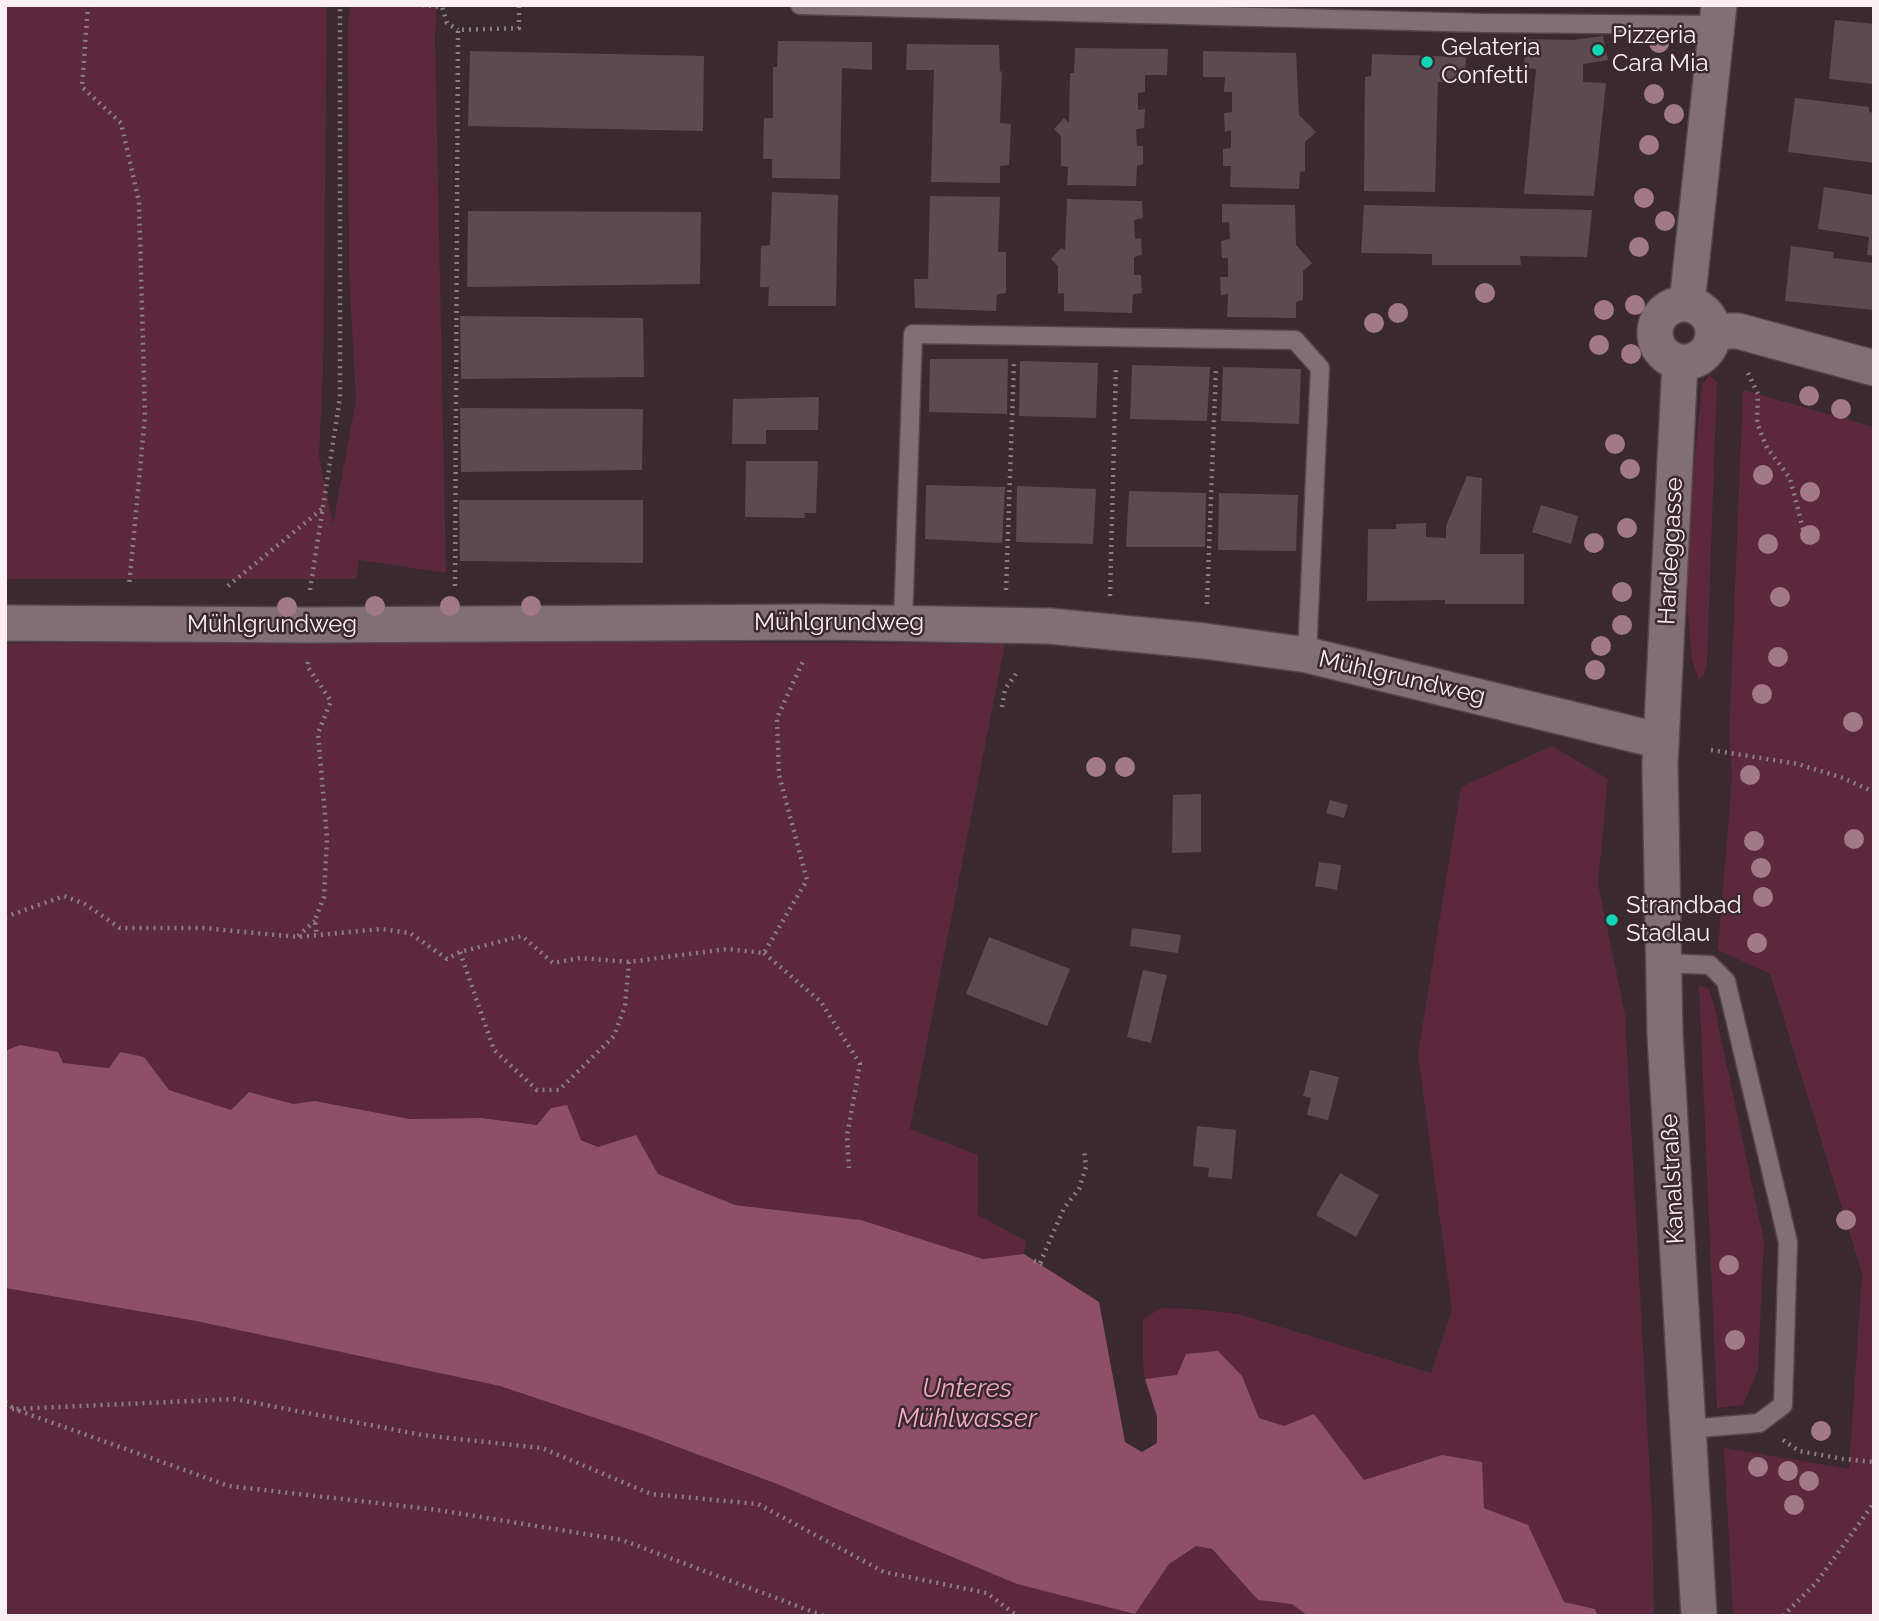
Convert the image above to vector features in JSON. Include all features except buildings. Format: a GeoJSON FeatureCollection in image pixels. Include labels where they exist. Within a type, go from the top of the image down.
{"type":"FeatureCollection","features":[{"type":"Feature","properties":{"kind":"street"},"geometry":{"type":"LineString","coordinates":[[1687,304],[1719,15]]}},
{"type":"Feature","properties":{"kind":"street"},"geometry":{"type":"LineString","coordinates":[[1687,304],[1705,313],[1713,331],[1707,350],[1700,357],[1680,362],[1662,353],[1654,335],[1656,325],[1668,309],[1687,304]]}},
{"type":"Feature","properties":{"kind":"street"},"geometry":{"type":"LineString","coordinates":[[1713,331],[1738,331],[1874,368]]}},
{"type":"Feature","properties":{"kind":"street","name":"Hardeggasse"},"geometry":{"type":"LineString","coordinates":[[1661,741],[1680,362]]}},
{"type":"Feature","properties":{"kind":"street","name":"Mühlgrundweg"},"geometry":{"type":"LineString","coordinates":[[5,623],[308,625],[821,622],[1049,626],[1205,641],[1307,655],[1661,741]]}},
{"type":"Feature","properties":{"kind":"street","name":"Kanalstraße"},"geometry":{"type":"LineString","coordinates":[[1661,741],[1665,1035],[1699,1616]]}},
{"type":"Feature","properties":{"kind":"lane"},"geometry":{"type":"LineString","coordinates":[[800,5],[1485,23],[1719,15]]}},
{"type":"Feature","properties":{"kind":"lane"},"geometry":{"type":"LineString","coordinates":[[903,623],[913,334],[1295,340],[1320,368],[1307,655]]}},
{"type":"Feature","properties":{"kind":"lane"},"geometry":{"type":"LineString","coordinates":[[1664,963],[1710,965],[1726,981],[1788,1242],[1783,1405],[1759,1423],[1687,1429]]}},
{"type":"Feature","properties":{"kind":"path"},"geometry":{"type":"LineString","coordinates":[[88,5],[82,87],[121,123],[139,202],[145,416],[129,589]]}},
{"type":"Feature","properties":{"kind":"path"},"geometry":{"type":"LineString","coordinates":[[298,937],[315,920],[324,897],[327,838],[318,733],[331,701],[307,666],[310,588],[340,398],[340,5]]}},
{"type":"Feature","properties":{"kind":"path"},"geometry":{"type":"LineString","coordinates":[[422,5],[442,7],[447,23],[458,30],[519,28],[519,5]]}},
{"type":"Feature","properties":{"kind":"path"},"geometry":{"type":"LineString","coordinates":[[455,591],[458,30]]}},
{"type":"Feature","properties":{"kind":"path"},"geometry":{"type":"LineString","coordinates":[[1006,598],[1015,336]]}},
{"type":"Feature","properties":{"kind":"path"},"geometry":{"type":"LineString","coordinates":[[1110,604],[1117,338]]}},
{"type":"Feature","properties":{"kind":"path"},"geometry":{"type":"LineString","coordinates":[[1207,615],[1217,339]]}},
{"type":"Feature","properties":{"kind":"path"},"geometry":{"type":"LineString","coordinates":[[1748,372],[1758,394],[1757,424],[1767,448],[1790,478],[1805,537]]}},
{"type":"Feature","properties":{"kind":"path"},"geometry":{"type":"LineString","coordinates":[[225,589],[323,508]]}},
{"type":"Feature","properties":{"kind":"path"},"geometry":{"type":"LineString","coordinates":[[764,953],[807,880],[779,775],[777,718],[821,622]]}},
{"type":"Feature","properties":{"kind":"path"},"geometry":{"type":"LineString","coordinates":[[1002,707],[1005,689],[1016,674]]}},
{"type":"Feature","properties":{"kind":"path"},"geometry":{"type":"LineString","coordinates":[[1712,750],[1798,764],[1843,778],[1874,792]]}},
{"type":"Feature","properties":{"kind":"path"},"geometry":{"type":"LineString","coordinates":[[5,917],[64,896],[85,904],[120,928],[203,928],[298,937],[381,929],[410,933],[446,959],[460,952],[522,936],[553,963],[580,958],[629,962],[727,948],[764,953],[821,1002],[860,1064],[847,1136],[849,1168]]}},
{"type":"Feature","properties":{"kind":"path"},"geometry":{"type":"LineString","coordinates":[[315,920],[317,936]]}},
{"type":"Feature","properties":{"kind":"path"},"geometry":{"type":"LineString","coordinates":[[460,952],[494,1050],[537,1090],[559,1090],[614,1037],[625,1006],[629,962]]}},
{"type":"Feature","properties":{"kind":"path"},"geometry":{"type":"LineString","coordinates":[[1040,1263],[1064,1208],[1079,1189],[1086,1167],[1084,1150]]}},
{"type":"Feature","properties":{"kind":"path"},"geometry":{"type":"LineString","coordinates":[[5,1409],[235,1399],[422,1435],[542,1448],[651,1494],[758,1504],[884,1572],[987,1593],[1017,1616]]}},
{"type":"Feature","properties":{"kind":"path"},"geometry":{"type":"LineString","coordinates":[[5,1402],[14,1409],[229,1486],[438,1510],[622,1540],[824,1616]]}},
{"type":"Feature","properties":{"kind":"path"},"geometry":{"type":"LineString","coordinates":[[1759,1423],[1799,1451],[1843,1460],[1874,1462]]}},
{"type":"Feature","properties":{"kind":"path"},"geometry":{"type":"LineString","coordinates":[[1783,1616],[1816,1583],[1874,1503]]}},
{"type":"Feature","properties":{"kind":"shaded area"},"geometry":{"type":"Polygon","coordinates":[[[5,5],[327,5],[323,374],[319,456],[333,524],[356,400],[349,274],[350,5],[437,5],[435,38],[446,573],[359,560],[356,579],[5,579],[5,5]]]}},
{"type":"Feature","properties":{"kind":"shaded area"},"geometry":{"type":"Polygon","coordinates":[[[1709,375],[1717,382],[1707,665],[1699,680],[1692,660],[1688,614],[1688,529],[1702,385],[1709,375]]]}},
{"type":"Feature","properties":{"kind":"shaded area"},"geometry":{"type":"Polygon","coordinates":[[[1743,390],[1874,427],[1874,1616],[1733,1616],[1724,1448],[1849,1469],[1862,1273],[1770,974],[1718,950],[1732,776],[1729,737],[1743,390]]]}},
{"type":"Feature","properties":{"kind":"shaded area"},"geometry":{"type":"Polygon","coordinates":[[[450,641],[1005,644],[910,1129],[978,1155],[978,1215],[1026,1241],[1024,1254],[983,1259],[861,1220],[735,1205],[658,1174],[636,1136],[598,1147],[581,1139],[551,1108],[537,1125],[481,1118],[410,1119],[315,1101],[293,1104],[249,1092],[231,1110],[169,1090],[144,1057],[109,1068],[62,1063],[20,1045],[5,1051],[5,643],[450,641]]]}},
{"type":"Feature","properties":{"kind":"shaded area"},"geometry":{"type":"Polygon","coordinates":[[[1552,746],[1608,779],[1598,884],[1625,1014],[1652,1514],[1654,1616],[1598,1616],[1595,1609],[1564,1602],[1528,1525],[1484,1508],[1442,1455],[1364,1480],[1314,1415],[1283,1427],[1259,1418],[1242,1376],[1177,1375],[1145,1379],[1143,1364],[1143,1319],[1161,1308],[1194,1309],[1239,1314],[1431,1373],[1452,1310],[1418,1054],[1461,787],[1552,746]]]}},
{"type":"Feature","properties":{"kind":"shaded area"},"geometry":{"type":"Polygon","coordinates":[[[1699,985],[1709,989],[1714,1005],[1764,1241],[1758,1370],[1743,1405],[1717,1408],[1699,985]]]}},
{"type":"Feature","properties":{"kind":"shaded area"},"geometry":{"type":"Polygon","coordinates":[[[5,1288],[196,1321],[500,1386],[640,1433],[777,1484],[1017,1584],[1169,1564],[1195,1545],[1211,1549],[1258,1600],[1292,1604],[1308,1616],[5,1616],[5,1288]]]}},
{"type":"Feature","properties":{"kind":"water","name":"Unteres Mühlwasser"},"geometry":{"type":"Polygon","coordinates":[[[20,1045],[58,1052],[63,1063],[109,1068],[120,1052],[144,1057],[169,1090],[231,1110],[249,1092],[293,1104],[315,1101],[410,1119],[481,1118],[537,1125],[551,1108],[567,1105],[581,1140],[598,1147],[636,1135],[658,1174],[735,1205],[861,1220],[983,1259],[1024,1254],[1099,1302],[1125,1442],[1142,1452],[1157,1443],[1157,1416],[1145,1379],[1177,1375],[1186,1354],[1218,1351],[1242,1376],[1259,1418],[1284,1426],[1314,1414],[1364,1480],[1442,1455],[1482,1462],[1484,1508],[1528,1525],[1564,1602],[1595,1609],[1598,1616],[1308,1616],[1292,1604],[1258,1600],[1212,1549],[1196,1546],[1169,1564],[1135,1614],[1017,1584],[777,1484],[640,1433],[500,1386],[196,1321],[5,1288],[5,1051],[20,1045]]]}},
{"type":"Feature","properties":{"kind":"place","name":"Pizzeria Cara Mia"},"geometry":{"type":"Point","coordinates":[1598,50]}},
{"type":"Feature","properties":{"kind":"place","name":"Gelateria Confetti"},"geometry":{"type":"Point","coordinates":[1427,62]}},
{"type":"Feature","properties":{"kind":"place","name":"Strandbad Stadlau"},"geometry":{"type":"Point","coordinates":[1612,920]}}]}
